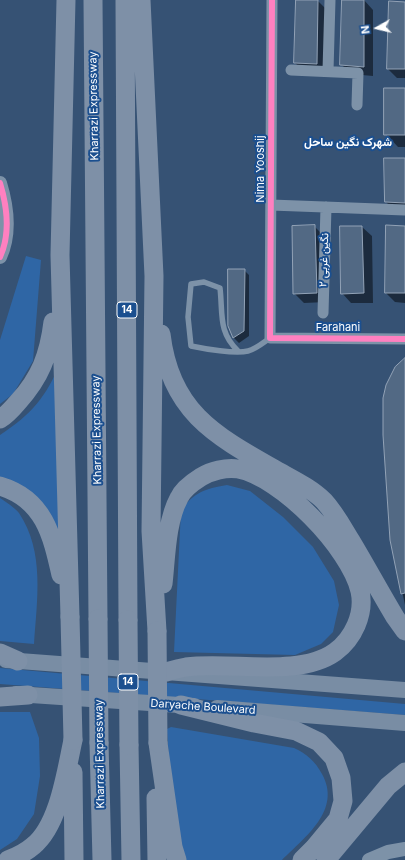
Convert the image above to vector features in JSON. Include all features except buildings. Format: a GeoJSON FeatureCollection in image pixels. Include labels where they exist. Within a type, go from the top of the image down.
{"type":"FeatureCollection","features":[{"type":"Feature","properties":{"kind":"highway"},"geometry":{"type":"LineString","coordinates":[[66,0],[60,255],[73,740],[74,860]]}},
{"type":"Feature","properties":{"kind":"highway","name":"Kharrazi Expressway"},"geometry":{"type":"LineString","coordinates":[[93,0],[99,743],[102,860]]}},
{"type":"Feature","properties":{"kind":"highway","name":"14"},"geometry":{"type":"LineString","coordinates":[[125,0],[128,620],[131,860]]}},
{"type":"Feature","properties":{"kind":"highway"},"geometry":{"type":"LineString","coordinates":[[141,0],[154,276],[151,531],[157,631],[157,860]]}},
{"type":"Feature","properties":{"kind":"highway"},"geometry":{"type":"LineString","coordinates":[[0,419],[6,416],[29,390],[40,372],[50,345],[60,255]]}},
{"type":"Feature","properties":{"kind":"highway"},"geometry":{"type":"LineString","coordinates":[[154,276],[162,346],[169,373],[180,397],[198,419],[228,442],[308,488],[324,501],[336,517],[395,618],[405,631]]}},
{"type":"Feature","properties":{"kind":"highway"},"geometry":{"type":"LineString","coordinates":[[157,631],[170,528],[179,498],[192,483],[211,471],[237,469],[253,473],[267,480],[304,509],[336,546],[351,569],[360,592],[360,614],[352,636],[335,652],[319,660],[295,666],[187,667],[166,672]]}},
{"type":"Feature","properties":{"kind":"highway"},"geometry":{"type":"LineString","coordinates":[[0,486],[19,494],[32,504],[44,519],[52,537],[70,617]]}},
{"type":"Feature","properties":{"kind":"highway"},"geometry":{"type":"LineString","coordinates":[[0,653],[9,661]]}},
{"type":"Feature","properties":{"kind":"highway"},"geometry":{"type":"LineString","coordinates":[[0,697],[28,695]]}},
{"type":"Feature","properties":{"kind":"highway"},"geometry":{"type":"LineString","coordinates":[[181,705],[254,723],[296,731],[319,742],[334,758],[341,778],[343,802],[338,819],[302,860]]}},
{"type":"Feature","properties":{"kind":"highway"},"geometry":{"type":"LineString","coordinates":[[8,860],[33,846],[53,820],[63,786],[73,740]]}},
{"type":"Feature","properties":{"kind":"highway"},"geometry":{"type":"LineString","coordinates":[[158,743],[173,847],[177,860]]}},
{"type":"Feature","properties":{"kind":"highway"},"geometry":{"type":"LineString","coordinates":[[326,860],[388,786],[405,772]]}},
{"type":"Feature","properties":{"kind":"main road"},"geometry":{"type":"LineString","coordinates":[[9,661],[405,690]]}},
{"type":"Feature","properties":{"kind":"main road","name":"Daryache Boulevard"},"geometry":{"type":"LineString","coordinates":[[0,692],[405,723]]}},
{"type":"Feature","properties":{"kind":"street","name":"Nima Yooshij"},"geometry":{"type":"LineString","coordinates":[[270,338],[272,0]]}},
{"type":"Feature","properties":{"kind":"street"},"geometry":{"type":"LineString","coordinates":[[328,71],[330,0]]}},
{"type":"Feature","properties":{"kind":"street"},"geometry":{"type":"LineString","coordinates":[[291,70],[358,72],[357,105]]}},
{"type":"Feature","properties":{"kind":"street"},"geometry":{"type":"LineString","coordinates":[[0,182],[6,202],[7,229],[4,248],[0,256]]}},
{"type":"Feature","properties":{"kind":"street"},"geometry":{"type":"LineString","coordinates":[[271,205],[405,210]]}},
{"type":"Feature","properties":{"kind":"street","name":"نگین غربی ۲"},"geometry":{"type":"LineString","coordinates":[[323,313],[326,207]]}},
{"type":"Feature","properties":{"kind":"street","name":"Farahani"},"geometry":{"type":"LineString","coordinates":[[270,338],[405,339]]}},
{"type":"Feature","properties":{"kind":"street"},"geometry":{"type":"LineString","coordinates":[[369,860],[388,852],[405,849]]}},
{"type":"Feature","properties":{"kind":"lane"},"geometry":{"type":"LineString","coordinates":[[238,351],[228,342],[224,334],[220,288],[204,282],[192,284],[188,317],[191,346],[213,350],[238,351],[248,351],[270,338]]}},
{"type":"Feature","properties":{"kind":"shaded area"},"geometry":{"type":"Polygon","coordinates":[[[26,256],[41,260],[33,361],[13,394],[0,404],[0,340],[26,256]]]}},
{"type":"Feature","properties":{"kind":"shaded area"},"geometry":{"type":"Polygon","coordinates":[[[61,362],[59,541],[0,481],[0,435],[30,412],[37,404],[49,386],[61,362]]]}},
{"type":"Feature","properties":{"kind":"shaded area"},"geometry":{"type":"Polygon","coordinates":[[[227,485],[250,491],[283,517],[313,547],[334,581],[339,605],[333,632],[321,644],[295,655],[174,652],[181,510],[191,499],[201,492],[227,485]]]}},
{"type":"Feature","properties":{"kind":"shaded area"},"geometry":{"type":"Polygon","coordinates":[[[0,498],[19,513],[33,544],[37,577],[37,610],[34,644],[0,641],[0,498]]]}},
{"type":"Feature","properties":{"kind":"shaded area"},"geometry":{"type":"Polygon","coordinates":[[[0,668],[405,704],[405,715],[0,684],[0,668]]]}},
{"type":"Feature","properties":{"kind":"shaded area"},"geometry":{"type":"Polygon","coordinates":[[[0,712],[30,712],[39,738],[40,776],[34,814],[17,839],[0,850],[0,712]]]}},
{"type":"Feature","properties":{"kind":"shaded area"},"geometry":{"type":"Polygon","coordinates":[[[171,727],[294,748],[303,753],[316,765],[322,774],[327,787],[327,799],[324,811],[318,822],[301,842],[282,860],[182,860],[170,777],[167,729],[171,727]]]}},
{"type":"Feature","properties":{"kind":"cycle path"},"geometry":{"type":"LineString","coordinates":[[272,0],[270,338],[405,339]]}},
{"type":"Feature","properties":{"kind":"cycle path"},"geometry":{"type":"LineString","coordinates":[[0,183],[7,220],[6,239],[0,257]]}},
{"type":"Feature","properties":{"kind":"district","name":"شهرک نگین ساحل"},"geometry":{"type":"Point","coordinates":[348,142]}}]}
